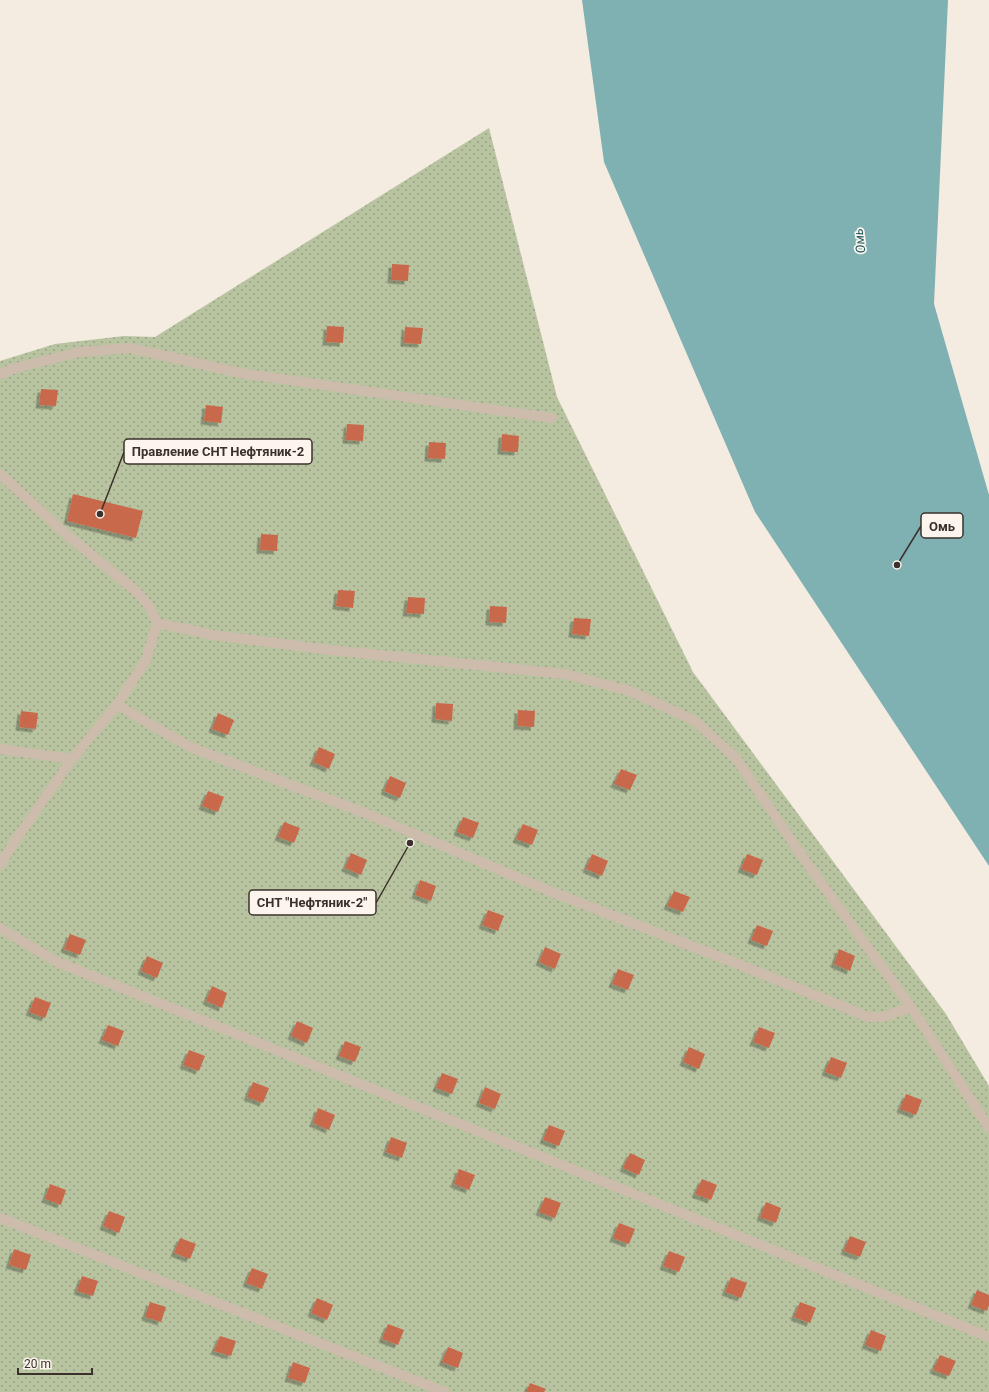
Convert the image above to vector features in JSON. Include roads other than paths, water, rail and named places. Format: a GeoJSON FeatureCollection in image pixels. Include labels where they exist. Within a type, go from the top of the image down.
{"type":"FeatureCollection","features":[{"type":"Feature","properties":{"kind":"lane"},"geometry":{"type":"LineString","coordinates":[[0,374],[15,368],[80,352],[130,348],[240,373],[552,418]]}},
{"type":"Feature","properties":{"kind":"lane"},"geometry":{"type":"LineString","coordinates":[[0,474],[67,535],[136,592],[149,606],[157,623],[146,660],[116,705],[72,759],[0,865]]}},
{"type":"Feature","properties":{"kind":"lane"},"geometry":{"type":"LineString","coordinates":[[157,623],[213,635],[321,649],[565,674],[630,692],[695,721],[736,758],[804,859],[911,1007],[989,1128]]}},
{"type":"Feature","properties":{"kind":"lane"},"geometry":{"type":"LineString","coordinates":[[116,705],[190,747],[365,813],[552,892],[743,966],[868,1017],[883,1017],[911,1007]]}},
{"type":"Feature","properties":{"kind":"lane"},"geometry":{"type":"LineString","coordinates":[[0,749],[72,759]]}},
{"type":"Feature","properties":{"kind":"lane"},"geometry":{"type":"LineString","coordinates":[[0,928],[55,961],[989,1337]]}},
{"type":"Feature","properties":{"kind":"lane"},"geometry":{"type":"LineString","coordinates":[[0,1218],[445,1392]]}},
{"type":"Feature","properties":{"kind":"water"},"geometry":{"type":"Polygon","coordinates":[[[582,0],[948,0],[934,304],[989,495],[989,866],[755,512],[604,162],[582,0]]]}},
{"type":"Feature","properties":{"kind":"place","name":"Правление СНТ Нефтяник-2"},"geometry":{"type":"Point","coordinates":[100,514]}},
{"type":"Feature","properties":{"kind":"place","name":"Омь"},"geometry":{"type":"Point","coordinates":[897,565]}},
{"type":"Feature","properties":{"kind":"place","name":"СНТ \"Нефтяник-2\""},"geometry":{"type":"Point","coordinates":[410,843]}}]}
